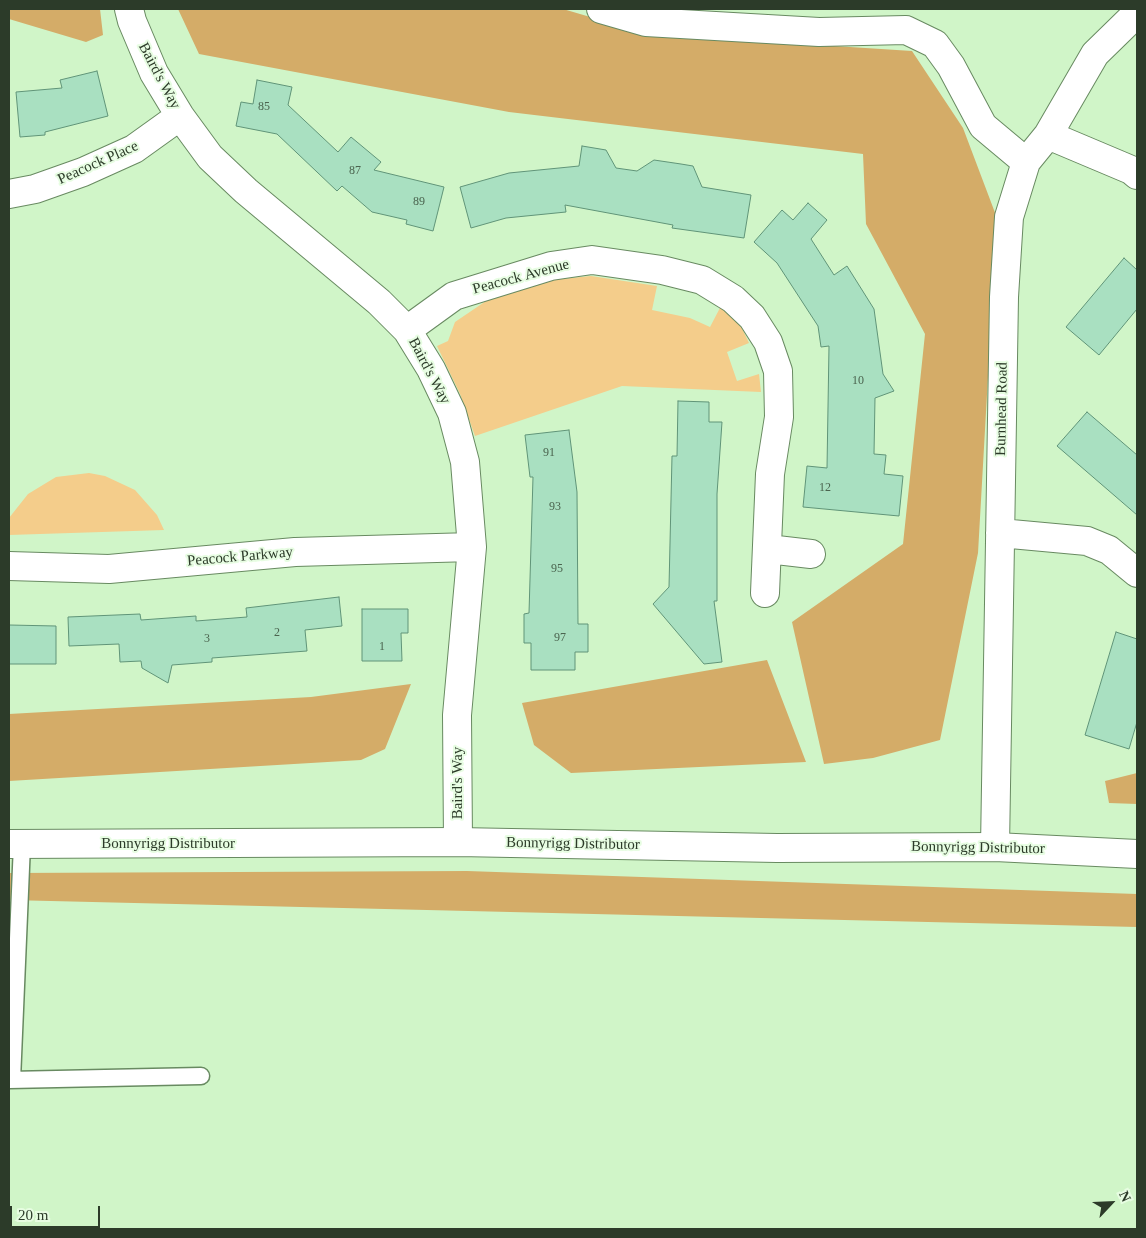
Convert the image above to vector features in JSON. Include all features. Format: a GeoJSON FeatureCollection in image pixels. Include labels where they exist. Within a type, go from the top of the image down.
{"type":"FeatureCollection","features":[{"type":"Feature","properties":{"kind":"street","name":"Baird's Way"},"geometry":{"type":"LineString","coordinates":[[129,9],[132,21],[154,73],[180,116],[210,156],[246,191],[379,302],[408,330],[432,369],[452,413],[465,462],[472,547],[457,715],[458,842]]}},
{"type":"Feature","properties":{"kind":"street"},"geometry":{"type":"LineString","coordinates":[[601,9],[646,22],[819,32],[906,30],[935,44],[951,66],[983,126],[1026,162]]}},
{"type":"Feature","properties":{"kind":"street","name":"Burnhead Road"},"geometry":{"type":"LineString","coordinates":[[995,847],[1004,297],[1009,217],[1026,162],[1048,135],[1095,54],[1137,13]]}},
{"type":"Feature","properties":{"kind":"street","name":"Peacock Place"},"geometry":{"type":"LineString","coordinates":[[9,194],[35,190],[83,172],[134,149],[180,116]]}},
{"type":"Feature","properties":{"kind":"street"},"geometry":{"type":"LineString","coordinates":[[1048,135],[1131,170],[1137,175]]}},
{"type":"Feature","properties":{"kind":"street","name":"Peacock Avenue"},"geometry":{"type":"LineString","coordinates":[[408,330],[454,296],[551,266],[592,260],[662,270],[702,280],[725,294],[752,317],[768,342],[778,371],[780,418],[770,474],[765,593]]}},
{"type":"Feature","properties":{"kind":"street"},"geometry":{"type":"LineString","coordinates":[[1000,533],[1087,541],[1109,550],[1137,573]]}},
{"type":"Feature","properties":{"kind":"street","name":"Peacock Parkway"},"geometry":{"type":"LineString","coordinates":[[9,566],[109,569],[295,552],[472,547]]}},
{"type":"Feature","properties":{"kind":"street"},"geometry":{"type":"LineString","coordinates":[[768,550],[811,554]]}},
{"type":"Feature","properties":{"kind":"street","name":"Bonnyrigg Distributor"},"geometry":{"type":"LineString","coordinates":[[15,844],[458,842],[777,848],[995,847],[1137,854]]}},
{"type":"Feature","properties":{"kind":"lane"},"geometry":{"type":"LineString","coordinates":[[15,844],[10,1080],[200,1076]]}},
{"type":"Feature","properties":{"kind":"shaded area"},"geometry":{"type":"Polygon","coordinates":[[[9,9],[100,9],[103,35],[86,42],[9,19],[9,9]]]}},
{"type":"Feature","properties":{"kind":"shaded area"},"geometry":{"type":"Polygon","coordinates":[[[178,9],[563,9],[648,34],[912,51],[963,128],[997,218],[978,553],[940,740],[873,758],[824,764],[792,622],[903,544],[925,334],[866,224],[863,154],[509,112],[199,54],[178,9]]]}},
{"type":"Feature","properties":{"kind":"shaded area"},"geometry":{"type":"Polygon","coordinates":[[[591,276],[657,286],[652,310],[690,318],[710,327],[721,306],[741,326],[749,343],[727,352],[737,381],[759,374],[761,392],[622,386],[475,436],[460,394],[437,346],[448,341],[455,322],[486,301],[541,281],[591,276]]]}},
{"type":"Feature","properties":{"kind":"shaded area"},"geometry":{"type":"Polygon","coordinates":[[[89,473],[105,476],[135,490],[157,515],[164,530],[9,535],[9,518],[28,494],[56,477],[89,473]]]}},
{"type":"Feature","properties":{"kind":"shaded area"},"geometry":{"type":"Polygon","coordinates":[[[767,660],[806,762],[571,773],[534,745],[522,703],[767,660]]]}},
{"type":"Feature","properties":{"kind":"shaded area"},"geometry":{"type":"Polygon","coordinates":[[[411,684],[385,749],[361,760],[9,781],[9,714],[311,697],[411,684]]]}},
{"type":"Feature","properties":{"kind":"shaded area"},"geometry":{"type":"Polygon","coordinates":[[[1137,773],[1137,804],[1109,803],[1105,781],[1137,773]]]}},
{"type":"Feature","properties":{"kind":"shaded area"},"geometry":{"type":"Polygon","coordinates":[[[467,871],[1137,894],[1137,927],[9,900],[9,873],[467,871]]]}},
{"type":"Feature","properties":{"kind":"building"},"geometry":{"type":"Polygon","coordinates":[[[97,71],[108,116],[45,132],[45,135],[20,137],[16,92],[62,88],[60,80],[97,71]]]}},
{"type":"Feature","properties":{"kind":"building"},"geometry":{"type":"Polygon","coordinates":[[[257,80],[292,87],[288,105],[338,152],[351,137],[381,162],[374,170],[444,187],[433,231],[406,224],[407,220],[372,212],[342,186],[337,191],[277,134],[236,126],[241,102],[253,104],[257,80]]]}},
{"type":"Feature","properties":{"kind":"building"},"geometry":{"type":"Polygon","coordinates":[[[582,146],[606,150],[616,168],[637,171],[654,160],[693,166],[702,187],[751,195],[744,238],[672,228],[673,225],[565,205],[566,212],[506,218],[471,228],[460,187],[509,173],[579,166],[582,146]]]}},
{"type":"Feature","properties":{"kind":"building"},"geometry":{"type":"Polygon","coordinates":[[[808,203],[827,220],[811,239],[834,275],[847,266],[874,309],[883,374],[894,391],[875,398],[874,454],[886,455],[884,474],[903,476],[899,516],[803,507],[807,466],[827,468],[829,346],[821,347],[818,326],[777,263],[754,242],[782,210],[793,220],[808,203]]]}},
{"type":"Feature","properties":{"kind":"building"},"geometry":{"type":"Polygon","coordinates":[[[1124,258],[1137,270],[1137,309],[1099,355],[1066,327],[1124,258]]]}},
{"type":"Feature","properties":{"kind":"building"},"geometry":{"type":"Polygon","coordinates":[[[678,401],[709,402],[709,422],[722,422],[717,494],[717,601],[714,601],[722,662],[704,664],[653,604],[669,587],[672,456],[677,456],[678,401]]]}},
{"type":"Feature","properties":{"kind":"building"},"geometry":{"type":"Polygon","coordinates":[[[1087,412],[1137,455],[1137,515],[1057,446],[1087,412]]]}},
{"type":"Feature","properties":{"kind":"building"},"geometry":{"type":"Polygon","coordinates":[[[569,430],[577,492],[578,624],[588,624],[588,652],[575,652],[575,670],[531,670],[531,643],[524,643],[524,614],[529,613],[533,477],[530,477],[525,435],[569,430]]]}},
{"type":"Feature","properties":{"kind":"building"},"geometry":{"type":"Polygon","coordinates":[[[339,597],[342,626],[305,630],[307,651],[212,658],[212,662],[172,665],[168,683],[142,668],[141,661],[120,662],[119,644],[69,646],[68,617],[140,614],[141,620],[196,616],[196,621],[247,617],[246,608],[339,597]]]}},
{"type":"Feature","properties":{"kind":"building"},"geometry":{"type":"Polygon","coordinates":[[[362,609],[408,609],[408,633],[401,633],[402,661],[362,661],[362,609]]]}},
{"type":"Feature","properties":{"kind":"building"},"geometry":{"type":"Polygon","coordinates":[[[9,625],[56,626],[56,664],[9,664],[9,625]]]}},
{"type":"Feature","properties":{"kind":"building"},"geometry":{"type":"Polygon","coordinates":[[[1116,632],[1137,639],[1137,722],[1129,749],[1085,735],[1116,632]]]}}]}
